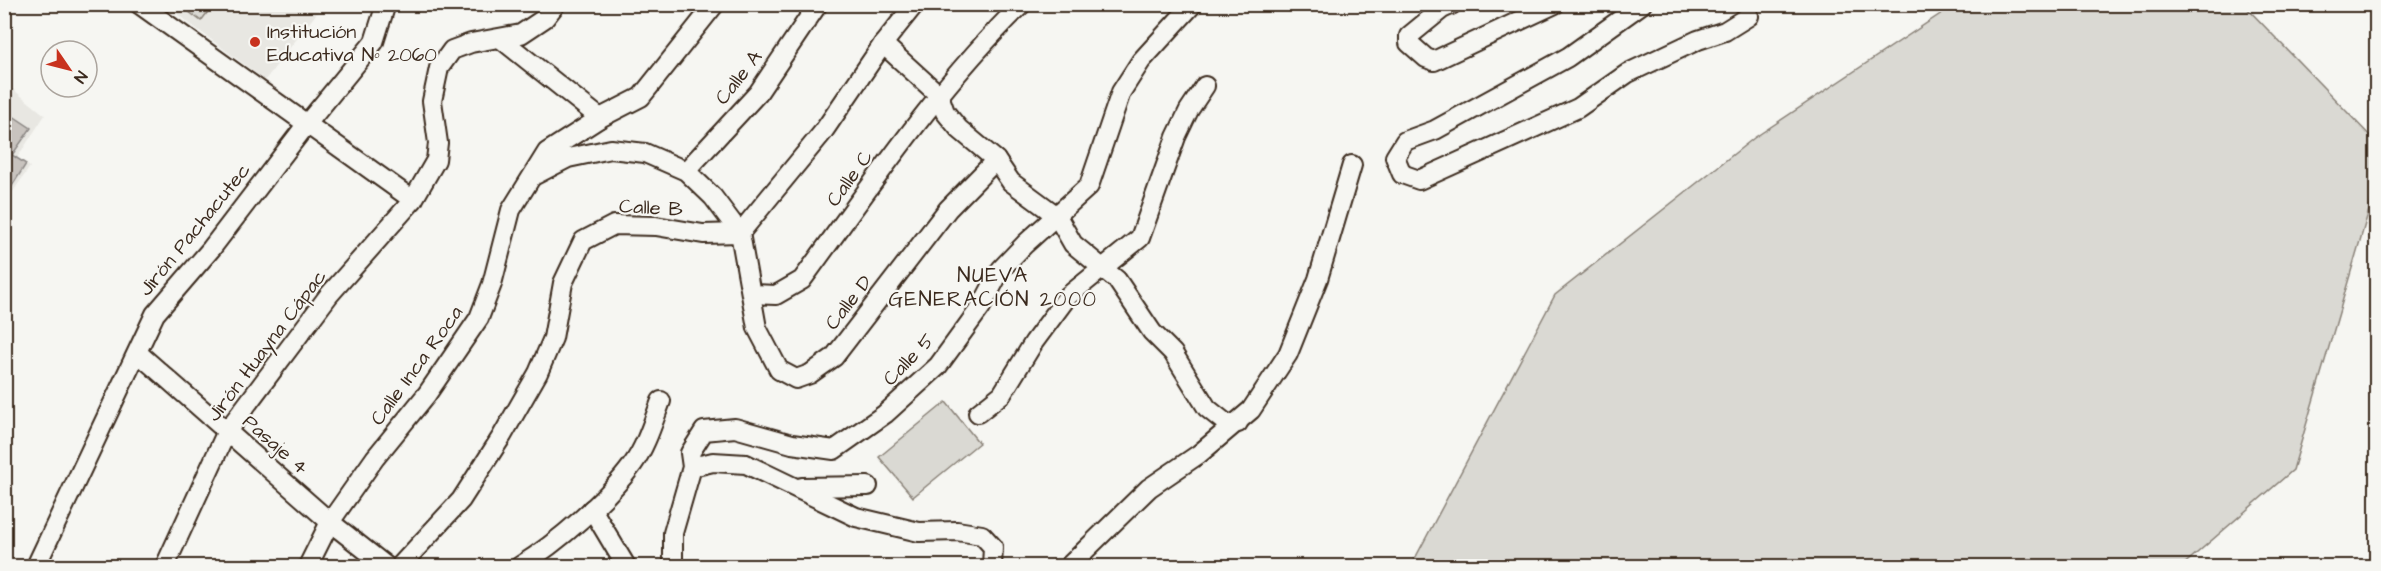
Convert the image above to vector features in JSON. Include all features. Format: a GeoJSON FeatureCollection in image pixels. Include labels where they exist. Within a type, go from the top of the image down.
{"type":"FeatureCollection","features":[{"type":"Feature","properties":{"kind":"street"},"geometry":{"type":"LineString","coordinates":[[139,4],[412,200]]}},
{"type":"Feature","properties":{"kind":"street","name":"Jirón Pachacutec"},"geometry":{"type":"LineString","coordinates":[[36,567],[155,314],[211,249],[306,124],[374,42],[386,4]]}},
{"type":"Feature","properties":{"kind":"street","name":"Jirón Huayna Cápac"},"geometry":{"type":"LineString","coordinates":[[165,567],[227,431],[329,295],[412,200],[436,160],[438,143],[432,100],[439,68],[452,50],[471,43],[520,34],[545,18],[556,4]]}},
{"type":"Feature","properties":{"kind":"street","name":"Calle Inca Roca"},"geometry":{"type":"LineString","coordinates":[[308,567],[330,522],[375,458],[427,394],[479,318],[492,284],[511,210],[547,152],[600,118],[641,97],[715,4]]}},
{"type":"Feature","properties":{"kind":"street","name":"Calle A"},"geometry":{"type":"LineString","coordinates":[[686,171],[758,93],[818,4]]}},
{"type":"Feature","properties":{"kind":"street"},"geometry":{"type":"LineString","coordinates":[[740,233],[823,132],[883,44],[915,4]]}},
{"type":"Feature","properties":{"kind":"street","name":"Calle C"},"geometry":{"type":"LineString","coordinates":[[752,294],[776,295],[802,280],[939,95],[1022,4]]}},
{"type":"Feature","properties":{"kind":"street","name":"Calle 5"},"geometry":{"type":"LineString","coordinates":[[673,567],[673,533],[692,467],[690,453],[704,431],[735,428],[792,444],[834,450],[885,414],[938,366],[981,307],[1001,269],[1089,186],[1121,92],[1141,61],[1193,4]]}},
{"type":"Feature","properties":{"kind":"street"},"geometry":{"type":"LineString","coordinates":[[1453,4],[1442,9],[1409,36],[1409,43],[1426,58],[1434,61],[1555,4]]}},
{"type":"Feature","properties":{"kind":"street"},"geometry":{"type":"LineString","coordinates":[[1642,4],[1569,57],[1435,130],[1405,141],[1395,157],[1402,174],[1419,180],[1578,108],[1628,72],[1698,40],[1725,31],[1749,16]]}},
{"type":"Feature","properties":{"kind":"street"},"geometry":{"type":"LineString","coordinates":[[501,39],[600,118]]}},
{"type":"Feature","properties":{"kind":"street"},"geometry":{"type":"LineString","coordinates":[[883,44],[939,95],[945,112],[959,129],[996,160],[1011,182],[1058,216],[1073,244],[1117,280],[1152,332],[1173,353],[1207,408],[1227,424],[1238,423]]}},
{"type":"Feature","properties":{"kind":"street"},"geometry":{"type":"LineString","coordinates":[[978,413],[1002,394],[1034,342],[1068,296],[1140,238],[1176,137],[1189,110],[1205,86]]}},
{"type":"Feature","properties":{"kind":"street"},"geometry":{"type":"LineString","coordinates":[[532,176],[568,158],[611,149],[645,153],[686,171],[713,197],[740,233],[752,294]]}},
{"type":"Feature","properties":{"kind":"street","name":"Calle D"},"geometry":{"type":"LineString","coordinates":[[752,294],[757,328],[779,370],[796,379],[810,374],[834,357],[948,208],[996,160]]}},
{"type":"Feature","properties":{"kind":"street"},"geometry":{"type":"LineString","coordinates":[[1069,567],[1149,489],[1199,454],[1251,410],[1287,354],[1318,279],[1352,165]]}},
{"type":"Feature","properties":{"kind":"street","name":"Calle B"},"geometry":{"type":"LineString","coordinates":[[400,567],[461,500],[502,436],[538,373],[553,338],[563,283],[583,241],[614,225],[656,226],[704,234],[740,233]]}},
{"type":"Feature","properties":{"kind":"street","name":"Pasaje 4"},"geometry":{"type":"LineString","coordinates":[[138,353],[330,522],[387,567]]}},
{"type":"Feature","properties":{"kind":"street"},"geometry":{"type":"LineString","coordinates":[[520,567],[542,552],[592,509],[633,464],[646,441],[662,401]]}},
{"type":"Feature","properties":{"kind":"street"},"geometry":{"type":"LineString","coordinates":[[692,467],[713,462],[747,464],[856,517],[919,532],[957,531],[982,535],[993,547],[992,567]]}},
{"type":"Feature","properties":{"kind":"street"},"geometry":{"type":"LineString","coordinates":[[797,487],[868,486]]}},
{"type":"Feature","properties":{"kind":"street"},"geometry":{"type":"LineString","coordinates":[[592,509],[626,567]]}},
{"type":"Feature","properties":{"kind":"shaded area","name":"Institución Educativa Nº 2060"},"geometry":{"type":"Polygon","coordinates":[[[165,5],[323,5],[265,80],[165,5]]]}},
{"type":"Feature","properties":{"kind":"shaded area"},"geometry":{"type":"Polygon","coordinates":[[[180,5],[213,5],[201,21],[180,5]]]}},
{"type":"Feature","properties":{"kind":"shaded area"},"geometry":{"type":"Polygon","coordinates":[[[1954,5],[2244,5],[2376,142],[2376,186],[2293,470],[2182,566],[1411,566],[1555,295],[1754,138],[1954,5]]]}},
{"type":"Feature","properties":{"kind":"shaded area"},"geometry":{"type":"Polygon","coordinates":[[[5,83],[45,115],[17,158],[30,167],[5,203],[5,83]]]}},
{"type":"Feature","properties":{"kind":"shaded area"},"geometry":{"type":"Polygon","coordinates":[[[946,402],[979,443],[913,497],[879,457],[946,402]]]}},
{"type":"Feature","properties":{"kind":"building"},"geometry":{"type":"Polygon","coordinates":[[[4,110],[31,128],[12,155],[26,164],[5,197],[4,110]]]}},
{"type":"Feature","properties":{"kind":"place","name":"Institución Educativa Nº 2060"},"geometry":{"type":"Point","coordinates":[255,42]}},
{"type":"Feature","properties":{"kind":"district","name":"NUEVA GENERACIÓN 2000"},"geometry":{"type":"Point","coordinates":[993,287]}}]}
